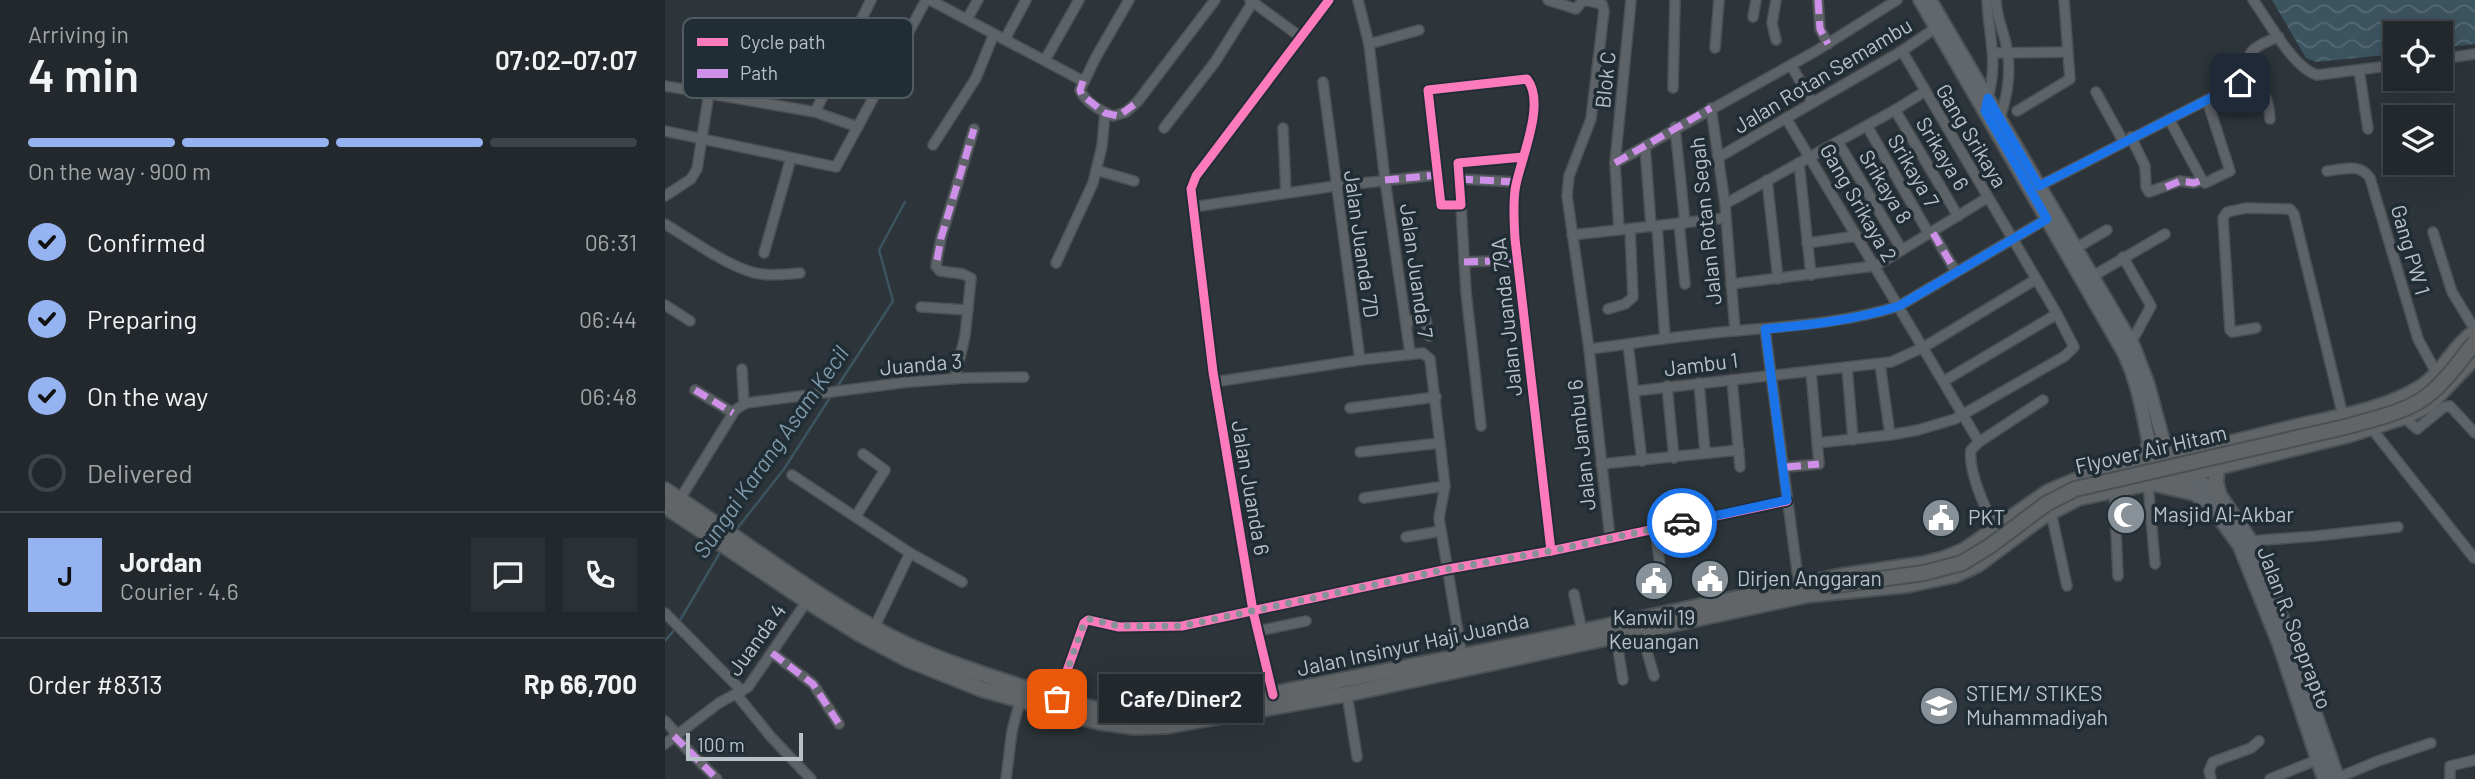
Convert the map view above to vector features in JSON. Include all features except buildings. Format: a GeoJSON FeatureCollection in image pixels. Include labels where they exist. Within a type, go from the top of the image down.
{"type":"FeatureCollection","features":[{"type":"Feature","properties":{"kind":"highway","name":"Jalan Insinyur Haji Juanda"},"geometry":{"type":"LineString","coordinates":[[665,490],[680,499],[707,525],[807,601],[909,660],[983,682],[1112,713],[1168,715],[1582,631],[1641,631],[1841,576],[1943,559],[1965,550],[2047,492],[2065,485],[2102,472],[2343,416],[2403,396],[2423,386],[2437,374],[2475,331]]}},
{"type":"Feature","properties":{"kind":"highway","name":"Flyover Air Hitam"},"geometry":{"type":"LineString","coordinates":[[1803,588],[1924,573],[1962,563],[1990,546],[2046,504],[2075,489],[2345,427],[2389,413],[2425,397],[2455,368],[2475,342]]}},
{"type":"Feature","properties":{"kind":"highway","name":"Jalan Insinyur Haji Juanda"},"geometry":{"type":"LineString","coordinates":[[744,552],[874,628],[1020,701],[1099,722],[1150,728],[1192,723],[1347,694],[1803,588],[1907,585],[1955,575],[1986,559],[2050,512],[2078,498],[2297,448],[2372,429],[2404,417],[2429,405],[2475,357]]}},
{"type":"Feature","properties":{"kind":"highway"},"geometry":{"type":"LineString","coordinates":[[2292,428],[2297,448]]}},
{"type":"Feature","properties":{"kind":"highway"},"geometry":{"type":"LineString","coordinates":[[2137,465],[2155,442],[2189,452]]}},
{"type":"Feature","properties":{"kind":"highway"},"geometry":{"type":"LineString","coordinates":[[2217,467],[2215,483],[2219,495]]}},
{"type":"Feature","properties":{"kind":"highway"},"geometry":{"type":"LineString","coordinates":[[2149,483],[2190,492]]}},
{"type":"Feature","properties":{"kind":"highway","name":"Jalan Insinyur Haji Juanda"},"geometry":{"type":"LineString","coordinates":[[665,506],[707,525]]}},
{"type":"Feature","properties":{"kind":"main road"},"geometry":{"type":"LineString","coordinates":[[1920,0],[1940,25]]}},
{"type":"Feature","properties":{"kind":"main road"},"geometry":{"type":"LineString","coordinates":[[1930,0],[1940,25],[2051,216],[2118,341],[2135,376],[2155,442],[2170,458]]}},
{"type":"Feature","properties":{"kind":"main road"},"geometry":{"type":"LineString","coordinates":[[1986,105],[2000,118],[2039,186],[2051,216],[2076,248],[2131,342],[2148,384],[2155,442],[2153,461]]}},
{"type":"Feature","properties":{"kind":"main road","name":"Jalan R. Soeprapto"},"geometry":{"type":"LineString","coordinates":[[2170,458],[2187,474],[2219,495],[2250,541],[2266,575],[2333,779]]}},
{"type":"Feature","properties":{"kind":"main road","name":"Jalan R. Soeprapto"},"geometry":{"type":"LineString","coordinates":[[2153,461],[2170,479],[2208,501],[2240,545],[2280,644],[2319,760],[2333,779]]}},
{"type":"Feature","properties":{"kind":"street"},"geometry":{"type":"LineString","coordinates":[[862,18],[871,0]]}},
{"type":"Feature","properties":{"kind":"street"},"geometry":{"type":"LineString","coordinates":[[913,27],[928,0],[1045,60],[1082,86]]}},
{"type":"Feature","properties":{"kind":"street"},"geometry":{"type":"LineString","coordinates":[[967,19],[978,0]]}},
{"type":"Feature","properties":{"kind":"street"},"geometry":{"type":"LineString","coordinates":[[1005,39],[1026,0]]}},
{"type":"Feature","properties":{"kind":"street"},"geometry":{"type":"LineString","coordinates":[[1045,60],[1079,0]]}},
{"type":"Feature","properties":{"kind":"street"},"geometry":{"type":"LineString","coordinates":[[1129,0],[1082,86],[1083,96],[1105,113],[1118,116],[1135,104],[1215,0]]}},
{"type":"Feature","properties":{"kind":"street"},"geometry":{"type":"LineString","coordinates":[[1164,128],[1215,62],[1252,1],[1302,38],[1329,0]]}},
{"type":"Feature","properties":{"kind":"street"},"geometry":{"type":"LineString","coordinates":[[1548,0],[1576,9],[1583,0]]}},
{"type":"Feature","properties":{"kind":"street","name":"Jalan Jambu 6"},"geometry":{"type":"LineString","coordinates":[[1583,0],[1602,4],[1604,11],[1591,119],[1567,187],[1589,349],[1610,538]]}},
{"type":"Feature","properties":{"kind":"street","name":"Blok C"},"geometry":{"type":"LineString","coordinates":[[1619,230],[1615,163],[1631,0]]}},
{"type":"Feature","properties":{"kind":"street"},"geometry":{"type":"LineString","coordinates":[[1674,88],[1675,0]]}},
{"type":"Feature","properties":{"kind":"street"},"geometry":{"type":"LineString","coordinates":[[1715,48],[1719,0]]}},
{"type":"Feature","properties":{"kind":"street"},"geometry":{"type":"LineString","coordinates":[[1753,17],[1756,0]]}},
{"type":"Feature","properties":{"kind":"street"},"geometry":{"type":"LineString","coordinates":[[1776,0],[1772,23],[1776,40]]}},
{"type":"Feature","properties":{"kind":"street"},"geometry":{"type":"LineString","coordinates":[[1818,0],[1820,29],[1828,44]]}},
{"type":"Feature","properties":{"kind":"street"},"geometry":{"type":"LineString","coordinates":[[1615,163],[1675,127],[1828,44],[1897,0]]}},
{"type":"Feature","properties":{"kind":"street"},"geometry":{"type":"LineString","coordinates":[[1986,105],[1993,78],[1994,53],[1987,0]]}},
{"type":"Feature","properties":{"kind":"street"},"geometry":{"type":"LineString","coordinates":[[1996,0],[1997,17],[2008,53],[2008,87],[2000,118]]}},
{"type":"Feature","properties":{"kind":"street"},"geometry":{"type":"LineString","coordinates":[[2017,111],[2070,79],[2064,0]]}},
{"type":"Feature","properties":{"kind":"street"},"geometry":{"type":"LineString","coordinates":[[2253,0],[2309,73],[2317,75],[2383,67]]}},
{"type":"Feature","properties":{"kind":"street","name":"Jalan Juanda 7"},"geometry":{"type":"LineString","coordinates":[[1360,1],[1369,44],[1410,353],[1425,353],[1428,356],[1436,397],[1445,486],[1439,514],[1462,656]]}},
{"type":"Feature","properties":{"kind":"street","name":"Jalan Rotan Semambu"},"geometry":{"type":"LineString","coordinates":[[1719,157],[1902,51],[1940,25]]}},
{"type":"Feature","properties":{"kind":"street"},"geometry":{"type":"LineString","coordinates":[[1369,44],[1419,30]]}},
{"type":"Feature","properties":{"kind":"street"},"geometry":{"type":"LineString","coordinates":[[933,145],[976,78],[994,34]]}},
{"type":"Feature","properties":{"kind":"street"},"geometry":{"type":"LineString","coordinates":[[2039,186],[2240,83],[2246,77],[2249,55],[2253,50],[2279,37]]}},
{"type":"Feature","properties":{"kind":"street","name":"Jalan Juanda 6"},"geometry":{"type":"LineString","coordinates":[[1273,695],[1253,611],[1214,377],[1191,189],[1196,176],[1302,38]]}},
{"type":"Feature","properties":{"kind":"street","name":"Gang Srikaya"},"geometry":{"type":"LineString","coordinates":[[1902,51],[2073,344],[2072,351],[2065,356],[1964,415]]}},
{"type":"Feature","properties":{"kind":"street"},"geometry":{"type":"LineString","coordinates":[[1994,53],[2067,52]]}},
{"type":"Feature","properties":{"kind":"street"},"geometry":{"type":"LineString","coordinates":[[2453,57],[2475,54]]}},
{"type":"Feature","properties":{"kind":"street"},"geometry":{"type":"LineString","coordinates":[[1791,65],[1812,102]]}},
{"type":"Feature","properties":{"kind":"street"},"geometry":{"type":"LineString","coordinates":[[2359,70],[2368,129]]}},
{"type":"Feature","properties":{"kind":"street"},"geometry":{"type":"LineString","coordinates":[[2246,77],[2263,90],[2270,120]]}},
{"type":"Feature","properties":{"kind":"street","name":"Jalan Juanda 79A"},"geometry":{"type":"LineString","coordinates":[[1437,175],[1428,90],[1527,79],[1530,82],[1533,121],[1517,182],[1514,215],[1551,551]]}},
{"type":"Feature","properties":{"kind":"street","name":"Jalan Juanda 7D"},"geometry":{"type":"LineString","coordinates":[[1323,82],[1360,360]]}},
{"type":"Feature","properties":{"kind":"street"},"geometry":{"type":"LineString","coordinates":[[665,86],[683,89]]}},
{"type":"Feature","properties":{"kind":"street"},"geometry":{"type":"LineString","coordinates":[[1725,204],[1924,92]]}},
{"type":"Feature","properties":{"kind":"street"},"geometry":{"type":"LineString","coordinates":[[2096,92],[2145,166],[2146,187],[2149,192],[2180,181],[2194,183],[2202,180]]}},
{"type":"Feature","properties":{"kind":"street"},"geometry":{"type":"LineString","coordinates":[[667,193],[695,174],[708,98]]}},
{"type":"Feature","properties":{"kind":"street"},"geometry":{"type":"LineString","coordinates":[[737,98],[815,112],[858,127]]}},
{"type":"Feature","properties":{"kind":"street"},"geometry":{"type":"LineString","coordinates":[[815,112],[822,98]]}},
{"type":"Feature","properties":{"kind":"street"},"geometry":{"type":"LineString","coordinates":[[665,131],[837,166],[874,98]]}},
{"type":"Feature","properties":{"kind":"street"},"geometry":{"type":"LineString","coordinates":[[2169,119],[2202,180],[2207,183],[2230,171],[2207,100]]}},
{"type":"Feature","properties":{"kind":"street","name":"Jalan Rotan Segah"},"geometry":{"type":"LineString","coordinates":[[1711,108],[1725,204],[1735,330]]}},
{"type":"Feature","properties":{"kind":"street","name":"Srikaya 6"},"geometry":{"type":"LineString","coordinates":[[1895,110],[1958,216]]}},
{"type":"Feature","properties":{"kind":"street"},"geometry":{"type":"LineString","coordinates":[[1056,262],[1093,183],[1105,113]]}},
{"type":"Feature","properties":{"kind":"street","name":"Gang Srikaya 2"},"geometry":{"type":"LineString","coordinates":[[1786,118],[1979,442]]}},
{"type":"Feature","properties":{"kind":"street","name":"Srikaya 7"},"geometry":{"type":"LineString","coordinates":[[1867,126],[1956,272]]}},
{"type":"Feature","properties":{"kind":"street"},"geometry":{"type":"LineString","coordinates":[[1675,127],[1685,284]]}},
{"type":"Feature","properties":{"kind":"street"},"geometry":{"type":"LineString","coordinates":[[1283,128],[1286,193]]}},
{"type":"Feature","properties":{"kind":"street"},"geometry":{"type":"LineString","coordinates":[[955,378],[965,336],[971,278],[963,274],[940,271],[936,266],[941,238],[974,129]]}},
{"type":"Feature","properties":{"kind":"street","name":"Srikaya 8"},"geometry":{"type":"LineString","coordinates":[[1838,142],[1902,250]]}},
{"type":"Feature","properties":{"kind":"street"},"geometry":{"type":"LineString","coordinates":[[1645,146],[1665,338]]}},
{"type":"Feature","properties":{"kind":"street"},"geometry":{"type":"LineString","coordinates":[[1481,426],[1464,262],[1458,163],[1523,157]]}},
{"type":"Feature","properties":{"kind":"street"},"geometry":{"type":"LineString","coordinates":[[764,253],[791,158]]}},
{"type":"Feature","properties":{"kind":"street"},"geometry":{"type":"LineString","coordinates":[[1799,163],[1811,275]]}},
{"type":"Feature","properties":{"kind":"street","name":"Gang PW 1"},"geometry":{"type":"LineString","coordinates":[[2327,172],[2359,168],[2370,178],[2418,340],[2437,374]]}},
{"type":"Feature","properties":{"kind":"street"},"geometry":{"type":"LineString","coordinates":[[1096,170],[1133,181]]}},
{"type":"Feature","properties":{"kind":"street"},"geometry":{"type":"LineString","coordinates":[[1193,207],[1335,186],[1437,175],[1441,205],[1461,205]]}},
{"type":"Feature","properties":{"kind":"street"},"geometry":{"type":"LineString","coordinates":[[1458,179],[1517,182]]}},
{"type":"Feature","properties":{"kind":"street"},"geometry":{"type":"LineString","coordinates":[[1767,180],[1778,279]]}},
{"type":"Feature","properties":{"kind":"street"},"geometry":{"type":"LineString","coordinates":[[1731,284],[1874,266],[1987,198]]}},
{"type":"Feature","properties":{"kind":"street"},"geometry":{"type":"LineString","coordinates":[[2256,328],[2232,332],[2230,330],[2223,218],[2227,212],[2246,208],[2290,209],[2294,214],[2343,416]]}},
{"type":"Feature","properties":{"kind":"street"},"geometry":{"type":"LineString","coordinates":[[1589,349],[1665,338],[1831,321],[1876,313],[1899,306],[2051,216]]}},
{"type":"Feature","properties":{"kind":"street"},"geometry":{"type":"LineString","coordinates":[[1573,235],[1726,218]]}},
{"type":"Feature","properties":{"kind":"street"},"geometry":{"type":"LineString","coordinates":[[665,224],[731,263],[753,272],[764,275],[800,273]]}},
{"type":"Feature","properties":{"kind":"street"},"geometry":{"type":"LineString","coordinates":[[1608,309],[1625,304],[1633,297],[1630,229]]}},
{"type":"Feature","properties":{"kind":"street"},"geometry":{"type":"LineString","coordinates":[[2076,248],[2107,230]]}},
{"type":"Feature","properties":{"kind":"street"},"geometry":{"type":"LineString","coordinates":[[2433,232],[2452,292],[2475,331]]}},
{"type":"Feature","properties":{"kind":"street"},"geometry":{"type":"LineString","coordinates":[[2093,275],[2165,234]]}},
{"type":"Feature","properties":{"kind":"street"},"geometry":{"type":"LineString","coordinates":[[1807,243],[1857,236]]}},
{"type":"Feature","properties":{"kind":"street"},"geometry":{"type":"LineString","coordinates":[[2123,257],[2151,306],[2131,342]]}},
{"type":"Feature","properties":{"kind":"street"},"geometry":{"type":"LineString","coordinates":[[1464,262],[1517,260]]}},
{"type":"Feature","properties":{"kind":"street","name":"Jambu 1"},"geometry":{"type":"LineString","coordinates":[[1635,391],[1880,364],[1902,358],[2035,280]]}},
{"type":"Feature","properties":{"kind":"street"},"geometry":{"type":"LineString","coordinates":[[665,305],[690,321]]}},
{"type":"Feature","properties":{"kind":"street"},"geometry":{"type":"LineString","coordinates":[[921,307],[968,310]]}},
{"type":"Feature","properties":{"kind":"street"},"geometry":{"type":"LineString","coordinates":[[1944,381],[2057,314]]}},
{"type":"Feature","properties":{"kind":"street"},"geometry":{"type":"LineString","coordinates":[[1406,321],[1426,321],[1429,336]]}},
{"type":"Feature","properties":{"kind":"street"},"geometry":{"type":"LineString","coordinates":[[1765,329],[1787,500],[1803,588]]}},
{"type":"Feature","properties":{"kind":"street"},"geometry":{"type":"LineString","coordinates":[[1628,344],[1641,461]]}},
{"type":"Feature","properties":{"kind":"street"},"geometry":{"type":"LineString","coordinates":[[1214,377],[1410,353]]}},
{"type":"Feature","properties":{"kind":"street"},"geometry":{"type":"LineString","coordinates":[[1880,364],[1890,435]]}},
{"type":"Feature","properties":{"kind":"street"},"geometry":{"type":"LineString","coordinates":[[1847,367],[1853,440]]}},
{"type":"Feature","properties":{"kind":"street"},"geometry":{"type":"LineString","coordinates":[[680,499],[733,413],[744,404],[742,369]]}},
{"type":"Feature","properties":{"kind":"street"},"geometry":{"type":"LineString","coordinates":[[1787,467],[1818,464],[1811,371]]}},
{"type":"Feature","properties":{"kind":"street","name":"Juanda 3"},"geometry":{"type":"LineString","coordinates":[[744,404],[955,378],[1024,377]]}},
{"type":"Feature","properties":{"kind":"street"},"geometry":{"type":"LineString","coordinates":[[1732,380],[1740,467]]}},
{"type":"Feature","properties":{"kind":"street"},"geometry":{"type":"LineString","coordinates":[[1699,383],[1705,452]]}},
{"type":"Feature","properties":{"kind":"street"},"geometry":{"type":"LineString","coordinates":[[1667,386],[1674,458]]}},
{"type":"Feature","properties":{"kind":"street"},"geometry":{"type":"LineString","coordinates":[[695,390],[733,413]]}},
{"type":"Feature","properties":{"kind":"street"},"geometry":{"type":"LineString","coordinates":[[1350,408],[1436,397]]}},
{"type":"Feature","properties":{"kind":"street"},"geometry":{"type":"LineString","coordinates":[[1997,528],[1985,505],[1970,460],[1971,450],[2043,400]]}},
{"type":"Feature","properties":{"kind":"street"},"geometry":{"type":"LineString","coordinates":[[2404,417],[2417,429],[2444,407],[2450,406],[2475,433]]}},
{"type":"Feature","properties":{"kind":"street"},"geometry":{"type":"LineString","coordinates":[[1817,443],[1890,435],[1925,428],[1964,415]]}},
{"type":"Feature","properties":{"kind":"street"},"geometry":{"type":"LineString","coordinates":[[2372,429],[2474,558]]}},
{"type":"Feature","properties":{"kind":"street"},"geometry":{"type":"LineString","coordinates":[[1360,452],[1440,443]]}},
{"type":"Feature","properties":{"kind":"street"},"geometry":{"type":"LineString","coordinates":[[1601,464],[1739,450]]}},
{"type":"Feature","properties":{"kind":"street"},"geometry":{"type":"LineString","coordinates":[[856,516],[885,470],[863,454]]}},
{"type":"Feature","properties":{"kind":"street"},"geometry":{"type":"LineString","coordinates":[[792,475],[910,553],[962,582]]}},
{"type":"Feature","properties":{"kind":"street"},"geometry":{"type":"LineString","coordinates":[[2149,483],[2155,564]]}},
{"type":"Feature","properties":{"kind":"street"},"geometry":{"type":"LineString","coordinates":[[1364,498],[1445,486]]}},
{"type":"Feature","properties":{"kind":"street"},"geometry":{"type":"LineString","coordinates":[[2114,489],[2118,576]]}},
{"type":"Feature","properties":{"kind":"street"},"geometry":{"type":"LineString","coordinates":[[1057,699],[1087,620],[1119,626],[1165,627],[1448,569],[1551,551],[1787,500]]}},
{"type":"Feature","properties":{"kind":"street"},"geometry":{"type":"LineString","coordinates":[[2050,512],[2067,586]]}},
{"type":"Feature","properties":{"kind":"street"},"geometry":{"type":"LineString","coordinates":[[2250,541],[2398,527]]}},
{"type":"Feature","properties":{"kind":"street"},"geometry":{"type":"LineString","coordinates":[[1655,529],[1660,564]]}},
{"type":"Feature","properties":{"kind":"street"},"geometry":{"type":"LineString","coordinates":[[1406,537],[1441,531]]}},
{"type":"Feature","properties":{"kind":"street"},"geometry":{"type":"LineString","coordinates":[[874,628],[910,553]]}},
{"type":"Feature","properties":{"kind":"street"},"geometry":{"type":"LineString","coordinates":[[1574,594],[1582,631]]}},
{"type":"Feature","properties":{"kind":"street","name":"Juanda 4"},"geometry":{"type":"LineString","coordinates":[[665,744],[719,703],[751,684],[807,601]]}},
{"type":"Feature","properties":{"kind":"street"},"geometry":{"type":"LineString","coordinates":[[665,613],[739,692],[772,738],[811,779]]}},
{"type":"Feature","properties":{"kind":"street"},"geometry":{"type":"LineString","coordinates":[[1258,631],[1306,621]]}},
{"type":"Feature","properties":{"kind":"street"},"geometry":{"type":"LineString","coordinates":[[1641,631],[1654,676]]}},
{"type":"Feature","properties":{"kind":"street"},"geometry":{"type":"LineString","coordinates":[[1619,632],[1623,680]]}},
{"type":"Feature","properties":{"kind":"street"},"geometry":{"type":"LineString","coordinates":[[772,653],[813,684],[839,724]]}},
{"type":"Feature","properties":{"kind":"street"},"geometry":{"type":"LineString","coordinates":[[1347,694],[1357,757]]}},
{"type":"Feature","properties":{"kind":"street"},"geometry":{"type":"LineString","coordinates":[[1006,779],[1012,731],[1020,701]]}},
{"type":"Feature","properties":{"kind":"street"},"geometry":{"type":"LineString","coordinates":[[665,722],[716,779]]}},
{"type":"Feature","properties":{"kind":"street"},"geometry":{"type":"LineString","coordinates":[[2211,779],[2209,771],[2213,762],[2251,748],[2259,741]]}},
{"type":"Feature","properties":{"kind":"street"},"geometry":{"type":"LineString","coordinates":[[2333,779],[2431,743]]}},
{"type":"Feature","properties":{"kind":"street"},"geometry":{"type":"LineString","coordinates":[[2270,779],[2319,760]]}},
{"type":"Feature","properties":{"kind":"street"},"geometry":{"type":"LineString","coordinates":[[2449,779],[2450,766],[2475,760]]}},
{"type":"Feature","properties":{"kind":"water"},"geometry":{"type":"Polygon","coordinates":[[[2272,0],[2475,0],[2475,44],[2453,47],[2453,21],[2383,21],[2383,55],[2316,62],[2306,58],[2272,0]]]}},
{"type":"Feature","properties":{"kind":"waterway","name":"Sungai Karang Asam Kecil"},"geometry":{"type":"LineString","coordinates":[[837,387],[893,301],[879,250],[905,202]]}},
{"type":"Feature","properties":{"kind":"waterway","name":"Sungai Karang Asam Kecil"},"geometry":{"type":"LineString","coordinates":[[736,530],[784,469],[831,396]]}},
{"type":"Feature","properties":{"kind":"waterway","name":"Sungai Karang Asam Kecil"},"geometry":{"type":"LineString","coordinates":[[679,622],[722,549]]}},
{"type":"Feature","properties":{"kind":"waterway","name":"Sungai Karang Asam Kecil"},"geometry":{"type":"LineString","coordinates":[[665,641],[676,628]]}},
{"type":"Feature","properties":{"kind":"marked path"},"geometry":{"type":"LineString","coordinates":[[1818,0],[1820,29],[1828,44]]}},
{"type":"Feature","properties":{"kind":"marked path"},"geometry":{"type":"LineString","coordinates":[[1083,81],[1080,90],[1082,95],[1105,113],[1118,116],[1135,104]]}},
{"type":"Feature","properties":{"kind":"marked path"},"geometry":{"type":"LineString","coordinates":[[1615,163],[1711,108]]}},
{"type":"Feature","properties":{"kind":"marked path"},"geometry":{"type":"LineString","coordinates":[[937,260],[941,238],[974,129]]}},
{"type":"Feature","properties":{"kind":"marked path"},"geometry":{"type":"LineString","coordinates":[[1385,180],[1437,175]]}},
{"type":"Feature","properties":{"kind":"marked path"},"geometry":{"type":"LineString","coordinates":[[1459,179],[1517,182]]}},
{"type":"Feature","properties":{"kind":"marked path"},"geometry":{"type":"LineString","coordinates":[[2166,187],[2180,181],[2194,183],[2202,180]]}},
{"type":"Feature","properties":{"kind":"marked path"},"geometry":{"type":"LineString","coordinates":[[1933,233],[1956,272]]}},
{"type":"Feature","properties":{"kind":"marked path"},"geometry":{"type":"LineString","coordinates":[[1464,262],[1516,260]]}},
{"type":"Feature","properties":{"kind":"marked path"},"geometry":{"type":"LineString","coordinates":[[695,390],[733,413]]}},
{"type":"Feature","properties":{"kind":"marked path"},"geometry":{"type":"LineString","coordinates":[[1787,467],[1819,464]]}},
{"type":"Feature","properties":{"kind":"marked path"},"geometry":{"type":"LineString","coordinates":[[772,653],[813,684],[839,724]]}},
{"type":"Feature","properties":{"kind":"marked path"},"geometry":{"type":"LineString","coordinates":[[674,736],[717,779]]}},
{"type":"Feature","properties":{"kind":"cycle path"},"geometry":{"type":"LineString","coordinates":[[1273,695],[1253,611],[1213,372],[1191,189],[1196,176],[1329,0]]}},
{"type":"Feature","properties":{"kind":"cycle path"},"geometry":{"type":"LineString","coordinates":[[1523,157],[1458,163],[1461,205],[1441,205],[1428,90],[1527,79],[1532,90],[1533,118],[1530,133],[1517,178],[1514,221],[1551,551]]}},
{"type":"Feature","properties":{"kind":"cycle path"},"geometry":{"type":"LineString","coordinates":[[1057,699],[1084,623],[1088,620],[1119,627],[1182,626],[1787,501]]}},
{"type":"Feature","properties":{"kind":"way so far"},"geometry":{"type":"LineString","coordinates":[[1057,699],[1084,623],[1089,619],[1111,626],[1182,626],[1448,569],[1551,551],[1682,523]]}},
{"type":"Feature","properties":{"kind":"place","name":"Masjid Al-Akbar"},"geometry":{"type":"Point","coordinates":[2126,515]}},
{"type":"Feature","properties":{"kind":"place","name":"PKT"},"geometry":{"type":"Point","coordinates":[1941,518]}},
{"type":"Feature","properties":{"kind":"place","name":"Dirjen Anggaran"},"geometry":{"type":"Point","coordinates":[1710,579]}},
{"type":"Feature","properties":{"kind":"place","name":"Kanwil 19 Keuangan"},"geometry":{"type":"Point","coordinates":[1654,581]}},
{"type":"Feature","properties":{"kind":"place","name":"Cafe/Diner2"},"geometry":{"type":"Point","coordinates":[1057,699]}},
{"type":"Feature","properties":{"kind":"place","name":"STIEM/ STIKES Muhammadiyah"},"geometry":{"type":"Point","coordinates":[1939,706]}},
{"type":"Feature","properties":{"kind":"route"},"geometry":{"type":"LineString","coordinates":[[1682,523],[1787,500],[1765,329],[1831,321],[1899,306],[2047,219],[1985,111],[1988,98],[2039,186],[2240,83]]}}]}
